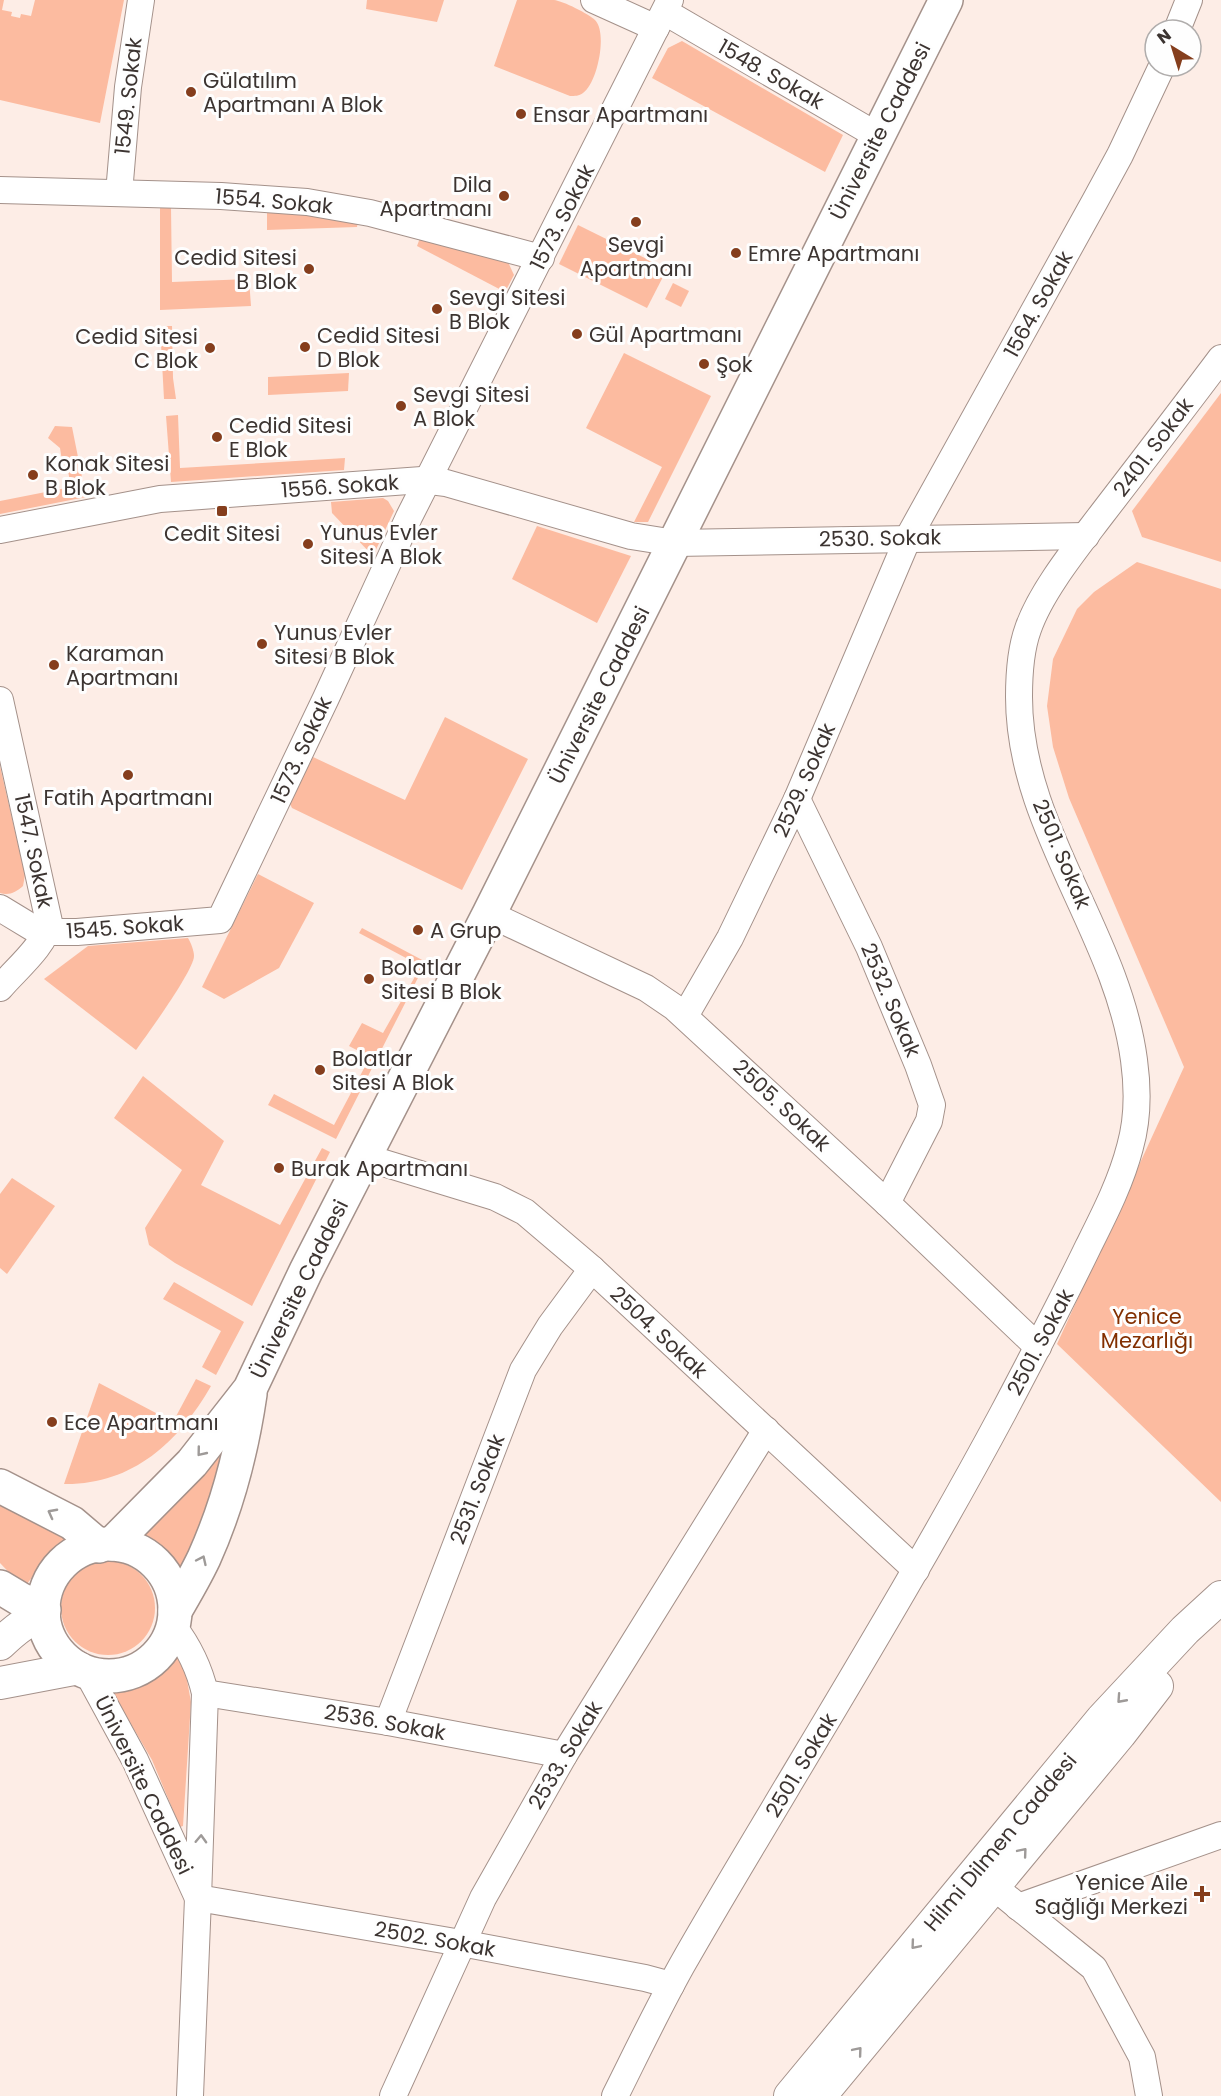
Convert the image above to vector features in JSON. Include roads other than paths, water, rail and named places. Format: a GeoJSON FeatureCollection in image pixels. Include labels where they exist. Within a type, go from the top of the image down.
{"type":"FeatureCollection","features":[{"type":"Feature","properties":{"kind":"main road","name":"Üniversite Caddesi"},"geometry":{"type":"LineString","coordinates":[[105,1545],[192,1463],[250,1389],[364,1157],[489,914],[946,0]]}},
{"type":"Feature","properties":{"kind":"main road","name":"Üniversite Caddesi"},"geometry":{"type":"LineString","coordinates":[[174,1618],[204,1558],[219,1519],[237,1460],[250,1389]]}},
{"type":"Feature","properties":{"kind":"main road"},"geometry":{"type":"LineString","coordinates":[[0,1485],[72,1523],[105,1545]]}},
{"type":"Feature","properties":{"kind":"main road"},"geometry":{"type":"LineString","coordinates":[[105,1545],[129,1547],[145,1555],[159,1566],[169,1581],[174,1598],[174,1618],[170,1637],[159,1653],[144,1666],[126,1674],[107,1676],[83,1670],[70,1663],[56,1650],[47,1632],[44,1613],[45,1595],[52,1578],[63,1564],[77,1553],[105,1545]]}},
{"type":"Feature","properties":{"kind":"main road"},"geometry":{"type":"LineString","coordinates":[[0,1587],[44,1613]]}},
{"type":"Feature","properties":{"kind":"street","name":"1549. Sokak"},"geometry":{"type":"LineString","coordinates":[[119,193],[128,87],[141,0]]}},
{"type":"Feature","properties":{"kind":"street","name":"1548. Sokak"},"geometry":{"type":"LineString","coordinates":[[594,0],[664,13],[878,136]]}},
{"type":"Feature","properties":{"kind":"street"},"geometry":{"type":"LineString","coordinates":[[1182,18],[1189,0]]}},
{"type":"Feature","properties":{"kind":"street","name":"1573. Sokak"},"geometry":{"type":"LineString","coordinates":[[220,921],[428,480],[664,13]]}},
{"type":"Feature","properties":{"kind":"street","name":"1564. Sokak"},"geometry":{"type":"LineString","coordinates":[[908,538],[1120,155],[1156,78]]}},
{"type":"Feature","properties":{"kind":"street","name":"1554. Sokak"},"geometry":{"type":"LineString","coordinates":[[0,190],[274,199],[333,205],[541,258]]}},
{"type":"Feature","properties":{"kind":"street","name":"2401. Sokak"},"geometry":{"type":"LineString","coordinates":[[1086,536],[1221,358]]}},
{"type":"Feature","properties":{"kind":"street","name":"1556. Sokak"},"geometry":{"type":"LineString","coordinates":[[0,530],[160,499],[428,480],[446,483],[631,536],[675,543]]}},
{"type":"Feature","properties":{"kind":"street","name":"2530. Sokak"},"geometry":{"type":"LineString","coordinates":[[675,543],[1086,536]]}},
{"type":"Feature","properties":{"kind":"street","name":"2501. Sokak"},"geometry":{"type":"LineString","coordinates":[[615,2096],[671,1985],[916,1570],[1038,1347],[1088,1248],[1121,1175],[1131,1145],[1137,1112],[1136,1076],[1125,1012],[1096,934],[1042,814],[1023,745],[1019,711],[1019,679],[1028,630],[1045,596],[1086,536]]}},
{"type":"Feature","properties":{"kind":"street","name":"2529. Sokak"},"geometry":{"type":"LineString","coordinates":[[686,1016],[730,938],[797,799],[908,538]]}},
{"type":"Feature","properties":{"kind":"street","name":"1547. Sokak"},"geometry":{"type":"LineString","coordinates":[[0,700],[49,922],[47,932],[39,945],[0,988]]}},
{"type":"Feature","properties":{"kind":"street","name":"2532. Sokak"},"geometry":{"type":"LineString","coordinates":[[797,799],[869,946],[932,1105],[929,1121],[887,1203]]}},
{"type":"Feature","properties":{"kind":"street","name":"1545. Sokak"},"geometry":{"type":"LineString","coordinates":[[0,908],[33,928],[47,932],[77,932],[220,921]]}},
{"type":"Feature","properties":{"kind":"street","name":"2505. Sokak"},"geometry":{"type":"LineString","coordinates":[[489,914],[646,988],[686,1016],[1038,1347]]}},
{"type":"Feature","properties":{"kind":"street","name":"2504. Sokak"},"geometry":{"type":"LineString","coordinates":[[364,1157],[480,1192],[510,1204],[541,1224],[916,1570]]}},
{"type":"Feature","properties":{"kind":"street","name":"2531. Sokak"},"geometry":{"type":"LineString","coordinates":[[388,1722],[523,1370],[545,1333],[592,1269]]}},
{"type":"Feature","properties":{"kind":"street","name":"2533. Sokak"},"geometry":{"type":"LineString","coordinates":[[393,2096],[483,1898],[564,1755],[765,1430]]}},
{"type":"Feature","properties":{"kind":"street","name":"Hilmi Dilmen Caddesi"},"geometry":{"type":"LineString","coordinates":[[820,2096],[1120,1734],[1221,1598]]}},
{"type":"Feature","properties":{"kind":"street","name":"Hilmi Dilmen Caddesi"},"geometry":{"type":"LineString","coordinates":[[790,2096],[1102,1719],[1169,1647],[1221,1598]]}},
{"type":"Feature","properties":{"kind":"street"},"geometry":{"type":"LineString","coordinates":[[0,1644],[23,1624],[44,1613]]}},
{"type":"Feature","properties":{"kind":"street","name":"Üniversite Caddesi"},"geometry":{"type":"LineString","coordinates":[[174,1618],[201,1675],[205,1693],[190,2096]]}},
{"type":"Feature","properties":{"kind":"street"},"geometry":{"type":"LineString","coordinates":[[0,1683],[83,1670]]}},
{"type":"Feature","properties":{"kind":"street","name":"Üniversite Caddesi"},"geometry":{"type":"LineString","coordinates":[[83,1670],[135,1760],[198,1898]]}},
{"type":"Feature","properties":{"kind":"street","name":"2536. Sokak"},"geometry":{"type":"LineString","coordinates":[[205,1693],[388,1722],[564,1755]]}},
{"type":"Feature","properties":{"kind":"street"},"geometry":{"type":"LineString","coordinates":[[1018,1908],[1221,1835]]}},
{"type":"Feature","properties":{"kind":"street"},"geometry":{"type":"LineString","coordinates":[[994,1887],[1094,1968],[1142,2057],[1149,2096]]}},
{"type":"Feature","properties":{"kind":"street","name":"2502. Sokak"},"geometry":{"type":"LineString","coordinates":[[198,1898],[461,1943],[671,1985]]}},
{"type":"Feature","properties":{"kind":"place","name":"Gülatılım Apartmanı A Blok"},"geometry":{"type":"Point","coordinates":[191,92]}},
{"type":"Feature","properties":{"kind":"place","name":"Ensar Apartmanı"},"geometry":{"type":"Point","coordinates":[521,114]}},
{"type":"Feature","properties":{"kind":"place","name":"Dila Apartmanı"},"geometry":{"type":"Point","coordinates":[504,196]}},
{"type":"Feature","properties":{"kind":"place","name":"Sevgi Apartmanı"},"geometry":{"type":"Point","coordinates":[636,222]}},
{"type":"Feature","properties":{"kind":"place","name":"Emre Apartmanı"},"geometry":{"type":"Point","coordinates":[736,253]}},
{"type":"Feature","properties":{"kind":"place","name":"Cedid Sitesi B Blok"},"geometry":{"type":"Point","coordinates":[309,269]}},
{"type":"Feature","properties":{"kind":"place","name":"Sevgi Sitesi B Blok"},"geometry":{"type":"Point","coordinates":[437,309]}},
{"type":"Feature","properties":{"kind":"place","name":"Gül Apartmanı"},"geometry":{"type":"Point","coordinates":[577,334]}},
{"type":"Feature","properties":{"kind":"place","name":"Cedid Sitesi D Blok"},"geometry":{"type":"Point","coordinates":[305,347]}},
{"type":"Feature","properties":{"kind":"place","name":"Cedid Sitesi C Blok"},"geometry":{"type":"Point","coordinates":[210,348]}},
{"type":"Feature","properties":{"kind":"place","name":"Şok"},"geometry":{"type":"Point","coordinates":[704,364]}},
{"type":"Feature","properties":{"kind":"place","name":"Sevgi Sitesi A Blok"},"geometry":{"type":"Point","coordinates":[401,406]}},
{"type":"Feature","properties":{"kind":"place","name":"Cedid Sitesi E Blok"},"geometry":{"type":"Point","coordinates":[217,437]}},
{"type":"Feature","properties":{"kind":"place","name":"Konak Sitesi B Blok"},"geometry":{"type":"Point","coordinates":[33,475]}},
{"type":"Feature","properties":{"kind":"place","name":"Cedit Sitesi"},"geometry":{"type":"Point","coordinates":[222,511]}},
{"type":"Feature","properties":{"kind":"place","name":"Yunus Evler Sitesi A Blok"},"geometry":{"type":"Point","coordinates":[308,544]}},
{"type":"Feature","properties":{"kind":"place","name":"Yunus Evler Sitesi B Blok"},"geometry":{"type":"Point","coordinates":[262,644]}},
{"type":"Feature","properties":{"kind":"place","name":"Karaman Apartmanı"},"geometry":{"type":"Point","coordinates":[54,665]}},
{"type":"Feature","properties":{"kind":"place","name":"Fatih Apartmanı"},"geometry":{"type":"Point","coordinates":[128,775]}},
{"type":"Feature","properties":{"kind":"place","name":"A Grup"},"geometry":{"type":"Point","coordinates":[418,930]}},
{"type":"Feature","properties":{"kind":"place","name":"Bolatlar Sitesi B Blok"},"geometry":{"type":"Point","coordinates":[369,979]}},
{"type":"Feature","properties":{"kind":"place","name":"Bolatlar Sitesi A Blok"},"geometry":{"type":"Point","coordinates":[320,1070]}},
{"type":"Feature","properties":{"kind":"place","name":"Burak Apartmanı"},"geometry":{"type":"Point","coordinates":[279,1168]}},
{"type":"Feature","properties":{"kind":"place","name":"Ece Apartmanı"},"geometry":{"type":"Point","coordinates":[52,1422]}},
{"type":"Feature","properties":{"kind":"place","name":"Yenice Aile Sağlığı Merkezi"},"geometry":{"type":"Point","coordinates":[1202,1894]}},
{"type":"Feature","properties":{"kind":"park label","name":"Yenice Mezarlığı"},"geometry":{"type":"Point","coordinates":[1147,1328]}}]}
